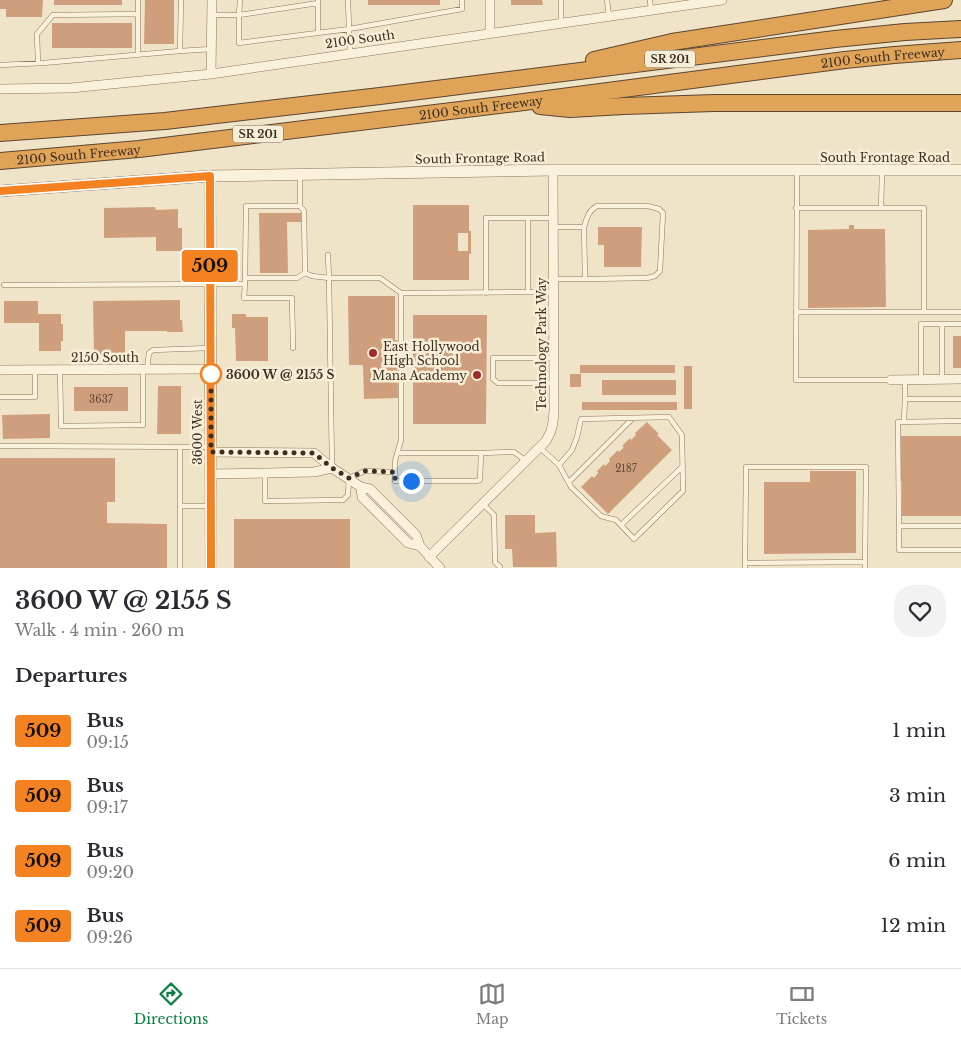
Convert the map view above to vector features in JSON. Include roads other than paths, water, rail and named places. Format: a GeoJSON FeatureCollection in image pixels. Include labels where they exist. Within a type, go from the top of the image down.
{"type":"FeatureCollection","features":[{"type":"Feature","properties":{"kind":"highway"},"geometry":{"type":"LineString","coordinates":[[380,96],[554,69],[672,42],[944,0]]}},
{"type":"Feature","properties":{"kind":"highway","name":"2100 South Freeway"},"geometry":{"type":"LineString","coordinates":[[0,133],[165,121],[835,39],[904,32],[961,29]]}},
{"type":"Feature","properties":{"kind":"highway","name":"2100 South Freeway"},"geometry":{"type":"LineString","coordinates":[[0,160],[139,149],[516,103],[845,60],[961,50]]}},
{"type":"Feature","properties":{"kind":"highway"},"geometry":{"type":"LineString","coordinates":[[516,103],[570,109],[714,103],[961,103]]}},
{"type":"Feature","properties":{"kind":"street"},"geometry":{"type":"LineString","coordinates":[[211,74],[212,0]]}},
{"type":"Feature","properties":{"kind":"street"},"geometry":{"type":"LineString","coordinates":[[490,0],[490,33]]}},
{"type":"Feature","properties":{"kind":"street","name":"2100 South"},"geometry":{"type":"LineString","coordinates":[[0,89],[71,88],[211,74],[651,10],[684,2],[722,0]]}},
{"type":"Feature","properties":{"kind":"street","name":"South Frontage Road"},"geometry":{"type":"LineString","coordinates":[[0,191],[210,176],[300,174],[553,170],[961,170]]}},
{"type":"Feature","properties":{"kind":"street","name":"Technology Park Way"},"geometry":{"type":"LineString","coordinates":[[429,557],[546,441],[551,431],[554,383],[553,170]]}},
{"type":"Feature","properties":{"kind":"street","name":"3600 West"},"geometry":{"type":"LineString","coordinates":[[210,176],[211,568]]}},
{"type":"Feature","properties":{"kind":"street","name":"2150 South"},"geometry":{"type":"LineString","coordinates":[[0,370],[211,369]]}},
{"type":"Feature","properties":{"kind":"street"},"geometry":{"type":"LineString","coordinates":[[891,380],[961,379]]}},
{"type":"Feature","properties":{"kind":"street"},"geometry":{"type":"LineString","coordinates":[[211,450],[314,453],[332,468],[361,487],[362,496],[408,543],[420,546],[440,568]]}},
{"type":"Feature","properties":{"kind":"street"},"geometry":{"type":"LineString","coordinates":[[211,474],[314,472],[332,468]]}},
{"type":"Feature","properties":{"kind":"lane"},"geometry":{"type":"LineString","coordinates":[[138,0],[138,54]]}},
{"type":"Feature","properties":{"kind":"lane"},"geometry":{"type":"LineString","coordinates":[[180,51],[181,0]]}},
{"type":"Feature","properties":{"kind":"lane"},"geometry":{"type":"LineString","coordinates":[[240,0],[239,43],[349,29],[462,9],[462,0]]}},
{"type":"Feature","properties":{"kind":"lane"},"geometry":{"type":"LineString","coordinates":[[348,0],[350,53]]}},
{"type":"Feature","properties":{"kind":"lane"},"geometry":{"type":"LineString","coordinates":[[561,0],[561,23]]}},
{"type":"Feature","properties":{"kind":"lane"},"geometry":{"type":"LineString","coordinates":[[608,0],[609,16]]}},
{"type":"Feature","properties":{"kind":"lane"},"geometry":{"type":"LineString","coordinates":[[650,0],[651,10]]}},
{"type":"Feature","properties":{"kind":"lane"},"geometry":{"type":"LineString","coordinates":[[212,15],[239,14],[318,1],[318,33]]}},
{"type":"Feature","properties":{"kind":"lane"},"geometry":{"type":"LineString","coordinates":[[38,63],[37,34],[53,15],[138,14]]}},
{"type":"Feature","properties":{"kind":"lane"},"geometry":{"type":"LineString","coordinates":[[0,64],[38,63],[211,49]]}},
{"type":"Feature","properties":{"kind":"lane"},"geometry":{"type":"LineString","coordinates":[[796,170],[796,380],[891,380]]}},
{"type":"Feature","properties":{"kind":"lane"},"geometry":{"type":"LineString","coordinates":[[881,208],[882,170]]}},
{"type":"Feature","properties":{"kind":"lane"},"geometry":{"type":"LineString","coordinates":[[300,174],[300,206],[304,211],[305,273]]}},
{"type":"Feature","properties":{"kind":"lane"},"geometry":{"type":"LineString","coordinates":[[293,348],[292,298],[244,298],[246,206],[300,206]]}},
{"type":"Feature","properties":{"kind":"lane"},"geometry":{"type":"LineString","coordinates":[[554,279],[585,279],[647,278],[655,276],[660,270],[663,213],[658,209],[648,206],[597,206],[591,209],[584,227],[585,279]]}},
{"type":"Feature","properties":{"kind":"lane"},"geometry":{"type":"LineString","coordinates":[[796,208],[924,208],[924,312]]}},
{"type":"Feature","properties":{"kind":"lane"},"geometry":{"type":"LineString","coordinates":[[486,293],[486,218],[528,218],[584,227]]}},
{"type":"Feature","properties":{"kind":"lane"},"geometry":{"type":"LineString","coordinates":[[528,218],[528,292]]}},
{"type":"Feature","properties":{"kind":"lane"},"geometry":{"type":"LineString","coordinates":[[328,255],[332,468]]}},
{"type":"Feature","properties":{"kind":"lane"},"geometry":{"type":"LineString","coordinates":[[305,273],[312,276],[329,278],[380,278],[401,293],[554,292]]}},
{"type":"Feature","properties":{"kind":"lane"},"geometry":{"type":"LineString","coordinates":[[245,278],[297,278],[305,273]]}},
{"type":"Feature","properties":{"kind":"lane"},"geometry":{"type":"LineString","coordinates":[[4,284],[245,284]]}},
{"type":"Feature","properties":{"kind":"lane"},"geometry":{"type":"LineString","coordinates":[[401,293],[401,440],[395,462],[395,481],[480,480],[481,453]]}},
{"type":"Feature","properties":{"kind":"lane"},"geometry":{"type":"LineString","coordinates":[[796,312],[961,312]]}},
{"type":"Feature","properties":{"kind":"lane"},"geometry":{"type":"LineString","coordinates":[[921,380],[921,324],[961,324]]}},
{"type":"Feature","properties":{"kind":"lane"},"geometry":{"type":"LineString","coordinates":[[942,324],[942,380]]}},
{"type":"Feature","properties":{"kind":"lane"},"geometry":{"type":"LineString","coordinates":[[60,370],[61,426],[143,425],[145,369],[149,353],[153,350],[210,348]]}},
{"type":"Feature","properties":{"kind":"lane"},"geometry":{"type":"LineString","coordinates":[[554,358],[493,358],[493,379],[498,383],[554,383]]}},
{"type":"Feature","properties":{"kind":"lane"},"geometry":{"type":"LineString","coordinates":[[0,397],[35,397],[35,370]]}},
{"type":"Feature","properties":{"kind":"lane"},"geometry":{"type":"LineString","coordinates":[[904,421],[905,380]]}},
{"type":"Feature","properties":{"kind":"lane"},"geometry":{"type":"LineString","coordinates":[[905,399],[961,399]]}},
{"type":"Feature","properties":{"kind":"lane"},"geometry":{"type":"LineString","coordinates":[[569,482],[634,417]]}},
{"type":"Feature","properties":{"kind":"lane"},"geometry":{"type":"LineString","coordinates":[[539,447],[559,465],[572,487],[601,516],[616,520],[634,539],[683,491],[682,435],[669,417],[581,419],[572,450],[559,465]]}},
{"type":"Feature","properties":{"kind":"lane"},"geometry":{"type":"LineString","coordinates":[[961,421],[898,422],[899,550],[961,550]]}},
{"type":"Feature","properties":{"kind":"lane"},"geometry":{"type":"LineString","coordinates":[[0,446],[180,447],[211,450]]}},
{"type":"Feature","properties":{"kind":"lane"},"geometry":{"type":"LineString","coordinates":[[180,447],[180,568]]}},
{"type":"Feature","properties":{"kind":"lane"},"geometry":{"type":"LineString","coordinates":[[398,453],[514,452],[526,461]]}},
{"type":"Feature","properties":{"kind":"lane"},"geometry":{"type":"LineString","coordinates":[[621,525],[683,466]]}},
{"type":"Feature","properties":{"kind":"lane"},"geometry":{"type":"LineString","coordinates":[[746,467],[866,467],[865,565],[745,566],[746,467]]}},
{"type":"Feature","properties":{"kind":"lane"},"geometry":{"type":"LineString","coordinates":[[265,473],[265,501],[343,500],[348,495],[349,478],[365,471],[395,472]]}},
{"type":"Feature","properties":{"kind":"lane"},"geometry":{"type":"LineString","coordinates":[[483,504],[494,515],[495,562],[500,568]]}},
{"type":"Feature","properties":{"kind":"lane"},"geometry":{"type":"LineString","coordinates":[[180,506],[211,506]]}},
{"type":"Feature","properties":{"kind":"lane"},"geometry":{"type":"LineString","coordinates":[[899,526],[961,526]]}},
{"type":"Feature","properties":{"kind":"place","name":"East Hollywood High School"},"geometry":{"type":"Point","coordinates":[373,353]}},
{"type":"Feature","properties":{"kind":"place","name":"3600 W @ 2155 S"},"geometry":{"type":"Point","coordinates":[211,374]}},
{"type":"Feature","properties":{"kind":"place","name":"Mana Academy"},"geometry":{"type":"Point","coordinates":[477,375]}}]}
